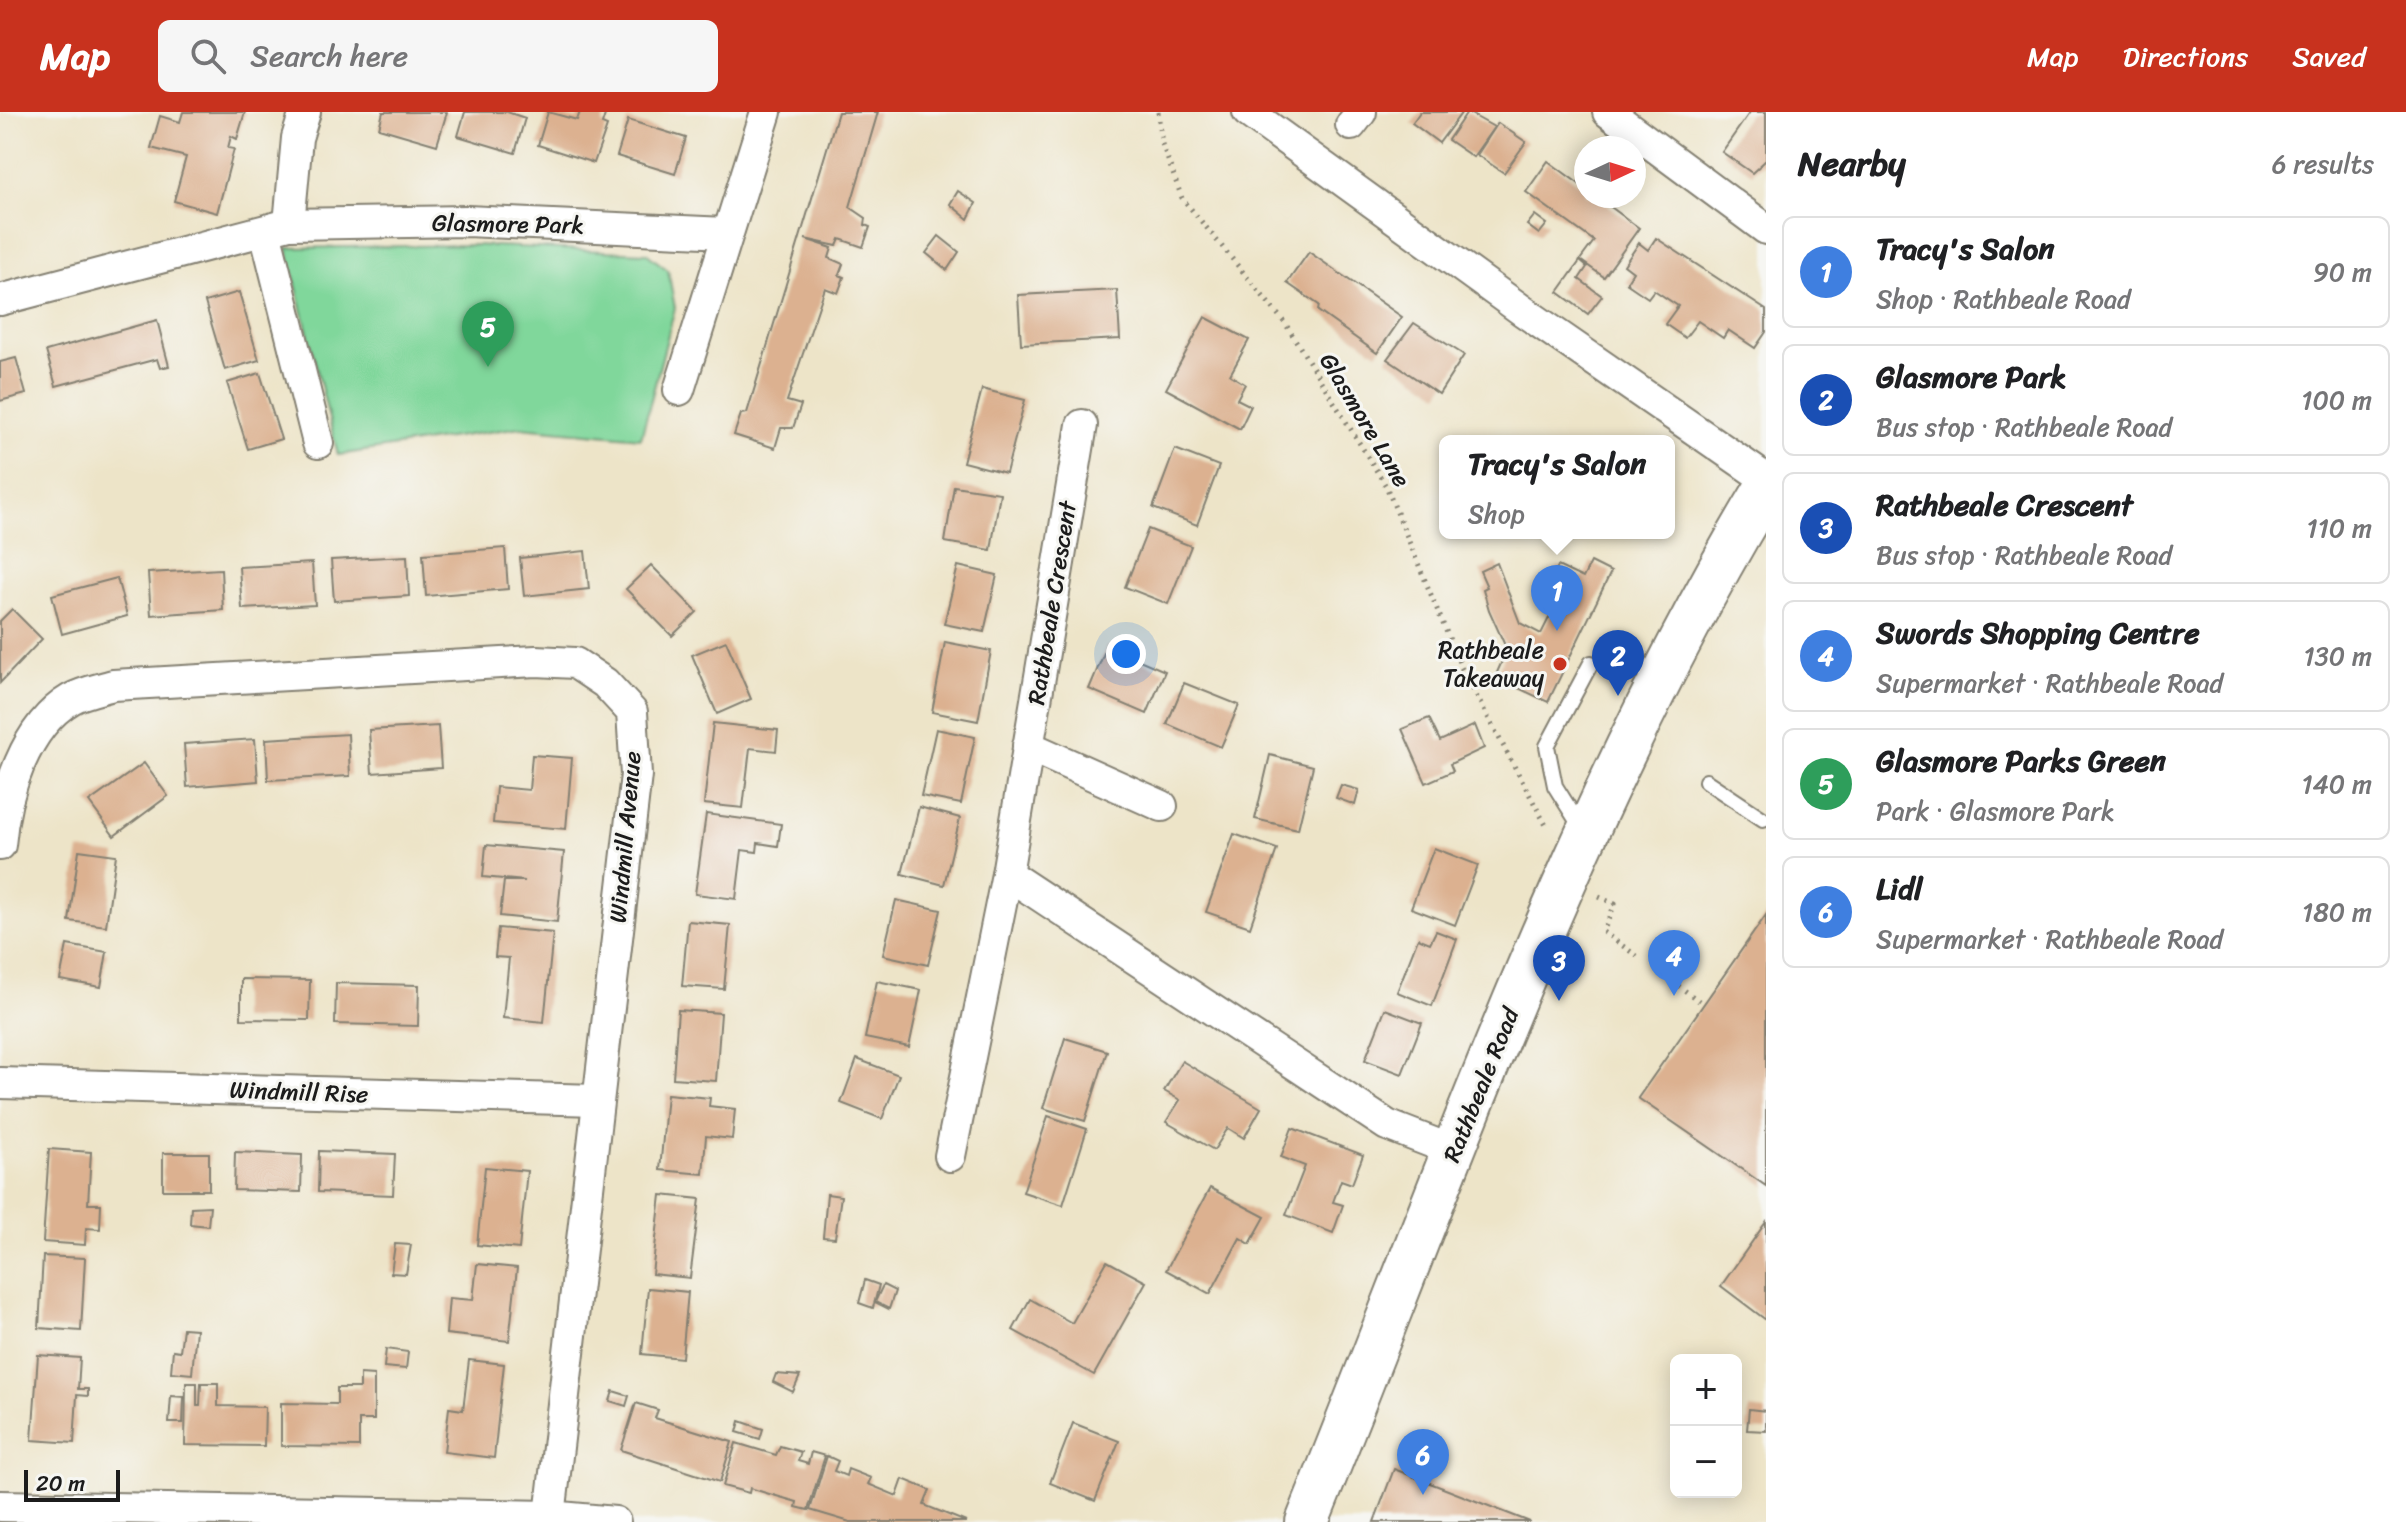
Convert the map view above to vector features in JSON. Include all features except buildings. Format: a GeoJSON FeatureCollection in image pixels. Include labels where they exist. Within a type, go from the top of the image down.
{"type":"FeatureCollection","features":[{"type":"Feature","properties":{"kind":"main road","name":"Rathbeale Road"},"geometry":{"type":"LineString","coordinates":[[1307,1522],[1497,1040],[1570,838],[1716,572],[1766,488]]}},
{"type":"Feature","properties":{"kind":"street"},"geometry":{"type":"LineString","coordinates":[[305,112],[277,228],[318,443]]}},
{"type":"Feature","properties":{"kind":"street"},"geometry":{"type":"LineString","coordinates":[[679,390],[766,112]]}},
{"type":"Feature","properties":{"kind":"street"},"geometry":{"type":"LineString","coordinates":[[1248,112],[1523,311],[1766,479]]}},
{"type":"Feature","properties":{"kind":"street"},"geometry":{"type":"LineString","coordinates":[[1608,112],[1766,229]]}},
{"type":"Feature","properties":{"kind":"street","name":"Glasmore Park"},"geometry":{"type":"LineString","coordinates":[[0,300],[277,228],[467,221],[726,233]]}},
{"type":"Feature","properties":{"kind":"street","name":"Rathbeale Crescent"},"geometry":{"type":"LineString","coordinates":[[950,1156],[1007,874],[1082,425]]}},
{"type":"Feature","properties":{"kind":"street","name":"Windmill Avenue"},"geometry":{"type":"LineString","coordinates":[[0,845],[18,766],[43,725],[71,699],[113,685],[536,661],[575,663],[605,683],[632,712],[636,775],[550,1516]]}},
{"type":"Feature","properties":{"kind":"street"},"geometry":{"type":"LineString","coordinates":[[1028,746],[1162,806]]}},
{"type":"Feature","properties":{"kind":"street"},"geometry":{"type":"LineString","coordinates":[[1007,874],[1387,1125],[1454,1151]]}},
{"type":"Feature","properties":{"kind":"street","name":"Windmill Rise"},"geometry":{"type":"LineString","coordinates":[[0,1083],[597,1100]]}},
{"type":"Feature","properties":{"kind":"street"},"geometry":{"type":"LineString","coordinates":[[0,1506],[388,1518],[550,1516],[615,1522]]}},
{"type":"Feature","properties":{"kind":"lane"},"geometry":{"type":"LineString","coordinates":[[1570,838],[1547,746],[1591,663]]}},
{"type":"Feature","properties":{"kind":"lane"},"geometry":{"type":"LineString","coordinates":[[1706,781],[1763,819]]}},
{"type":"Feature","properties":{"kind":"path","name":"Glasmore Lane"},"geometry":{"type":"LineString","coordinates":[[1158,112],[1162,144],[1182,198],[1285,323],[1386,486],[1461,667],[1570,838]]}},
{"type":"Feature","properties":{"kind":"path"},"geometry":{"type":"LineString","coordinates":[[1607,935],[1637,956]]}},
{"type":"Feature","properties":{"kind":"path"},"geometry":{"type":"LineString","coordinates":[[1672,981],[1699,1001]]}},
{"type":"Feature","properties":{"kind":"green space"},"geometry":{"type":"Polygon","coordinates":[[[473,245],[646,253],[668,270],[675,308],[641,438],[520,427],[338,455],[287,248],[473,245]]]}},
{"type":"Feature","properties":{"kind":"place","name":"Glasmore Parks Green"},"geometry":{"type":"Point","coordinates":[488,367]}},
{"type":"Feature","properties":{"kind":"place","name":"Tracy's Salon"},"geometry":{"type":"Point","coordinates":[1557,631]}},
{"type":"Feature","properties":{"kind":"place","name":"Rathbeale Takeaway"},"geometry":{"type":"Point","coordinates":[1560,664]}},
{"type":"Feature","properties":{"kind":"place","name":"Glasmore Park"},"geometry":{"type":"Point","coordinates":[1618,696]}},
{"type":"Feature","properties":{"kind":"place","name":"Swords Shopping Centre"},"geometry":{"type":"Point","coordinates":[1674,996]}},
{"type":"Feature","properties":{"kind":"place","name":"Rathbeale Crescent"},"geometry":{"type":"Point","coordinates":[1559,1001]}},
{"type":"Feature","properties":{"kind":"place","name":"Lidl"},"geometry":{"type":"Point","coordinates":[1423,1495]}}]}
